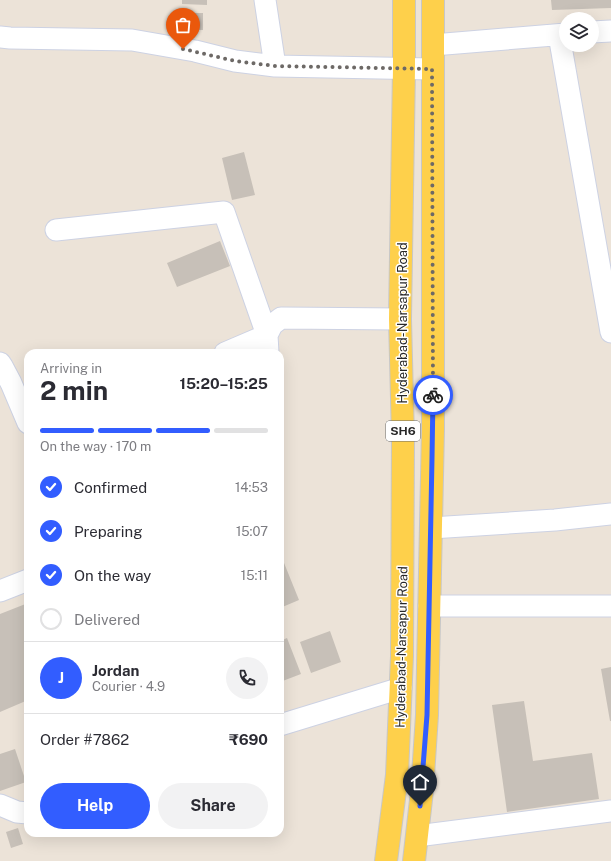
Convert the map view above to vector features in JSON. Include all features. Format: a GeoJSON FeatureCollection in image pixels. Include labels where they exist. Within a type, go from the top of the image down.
{"type":"FeatureCollection","features":[{"type":"Feature","properties":{"kind":"main road","name":"Hyderabad-Narsapur Road"},"geometry":{"type":"LineString","coordinates":[[386,861],[397,775],[402,656],[403,438],[400,319],[404,0]]}},
{"type":"Feature","properties":{"kind":"main road","name":"Hyderabad-Narsapur Road"},"geometry":{"type":"LineString","coordinates":[[414,861],[422,791],[427,715],[431,528],[433,430],[432,0]]}},
{"type":"Feature","properties":{"kind":"street"},"geometry":{"type":"LineString","coordinates":[[265,0],[275,66]]}},
{"type":"Feature","properties":{"kind":"street"},"geometry":{"type":"LineString","coordinates":[[599,32],[611,31]]}},
{"type":"Feature","properties":{"kind":"street"},"geometry":{"type":"LineString","coordinates":[[432,45],[559,35]]}},
{"type":"Feature","properties":{"kind":"street"},"geometry":{"type":"LineString","coordinates":[[0,37],[132,40],[188,50],[235,61],[275,66],[432,69]]}},
{"type":"Feature","properties":{"kind":"street"},"geometry":{"type":"LineString","coordinates":[[565,52],[611,332]]}},
{"type":"Feature","properties":{"kind":"street"},"geometry":{"type":"LineString","coordinates":[[56,230],[224,212],[268,344]]}},
{"type":"Feature","properties":{"kind":"street"},"geometry":{"type":"LineString","coordinates":[[268,344],[272,325],[281,318],[400,319]]}},
{"type":"Feature","properties":{"kind":"street"},"geometry":{"type":"LineString","coordinates":[[244,349],[268,344]]}},
{"type":"Feature","properties":{"kind":"street"},"geometry":{"type":"LineString","coordinates":[[0,363],[11,383],[24,414]]}},
{"type":"Feature","properties":{"kind":"street"},"geometry":{"type":"LineString","coordinates":[[431,528],[555,520],[611,514]]}},
{"type":"Feature","properties":{"kind":"street"},"geometry":{"type":"LineString","coordinates":[[0,591],[24,582]]}},
{"type":"Feature","properties":{"kind":"street"},"geometry":{"type":"LineString","coordinates":[[429,606],[611,606]]}},
{"type":"Feature","properties":{"kind":"street"},"geometry":{"type":"LineString","coordinates":[[284,724],[401,688]]}},
{"type":"Feature","properties":{"kind":"street"},"geometry":{"type":"LineString","coordinates":[[0,805],[17,812],[24,813]]}},
{"type":"Feature","properties":{"kind":"street"},"geometry":{"type":"LineString","coordinates":[[417,836],[611,811]]}},
{"type":"Feature","properties":{"kind":"building"},"geometry":{"type":"Polygon","coordinates":[[[182,0],[207,0],[207,5],[182,4],[182,0]]]}},
{"type":"Feature","properties":{"kind":"building"},"geometry":{"type":"Polygon","coordinates":[[[551,0],[611,0],[611,8],[552,10],[551,0]]]}},
{"type":"Feature","properties":{"kind":"building"},"geometry":{"type":"Polygon","coordinates":[[[182,13],[203,13],[203,30],[182,30],[182,13]]]}},
{"type":"Feature","properties":{"kind":"building"},"geometry":{"type":"Polygon","coordinates":[[[244,152],[255,195],[232,200],[222,158],[244,152]]]}},
{"type":"Feature","properties":{"kind":"building"},"geometry":{"type":"Polygon","coordinates":[[[220,241],[230,266],[177,287],[167,263],[220,241]]]}},
{"type":"Feature","properties":{"kind":"building"},"geometry":{"type":"Polygon","coordinates":[[[284,563],[299,600],[284,606],[284,563]]]}},
{"type":"Feature","properties":{"kind":"building"},"geometry":{"type":"Polygon","coordinates":[[[24,605],[24,702],[0,712],[0,614],[24,605]]]}},
{"type":"Feature","properties":{"kind":"building"},"geometry":{"type":"Polygon","coordinates":[[[330,631],[341,662],[311,673],[300,642],[330,631]]]}},
{"type":"Feature","properties":{"kind":"building"},"geometry":{"type":"Polygon","coordinates":[[[287,638],[301,674],[284,680],[284,639],[287,638]]]}},
{"type":"Feature","properties":{"kind":"building"},"geometry":{"type":"Polygon","coordinates":[[[611,667],[611,721],[610,721],[601,669],[611,667]]]}},
{"type":"Feature","properties":{"kind":"building"},"geometry":{"type":"Polygon","coordinates":[[[524,701],[533,761],[592,753],[599,799],[507,812],[492,705],[524,701]]]}},
{"type":"Feature","properties":{"kind":"building"},"geometry":{"type":"Polygon","coordinates":[[[15,749],[24,776],[24,783],[0,791],[0,754],[15,749]]]}},
{"type":"Feature","properties":{"kind":"building"},"geometry":{"type":"Polygon","coordinates":[[[18,828],[23,844],[11,848],[6,832],[18,828]]]}},
{"type":"Feature","properties":{"kind":"way so far"},"geometry":{"type":"LineString","coordinates":[[183,49],[235,61],[275,66],[432,69],[433,395]]}},
{"type":"Feature","properties":{"kind":"route"},"geometry":{"type":"LineString","coordinates":[[420,806],[427,715],[433,395]]}}]}
